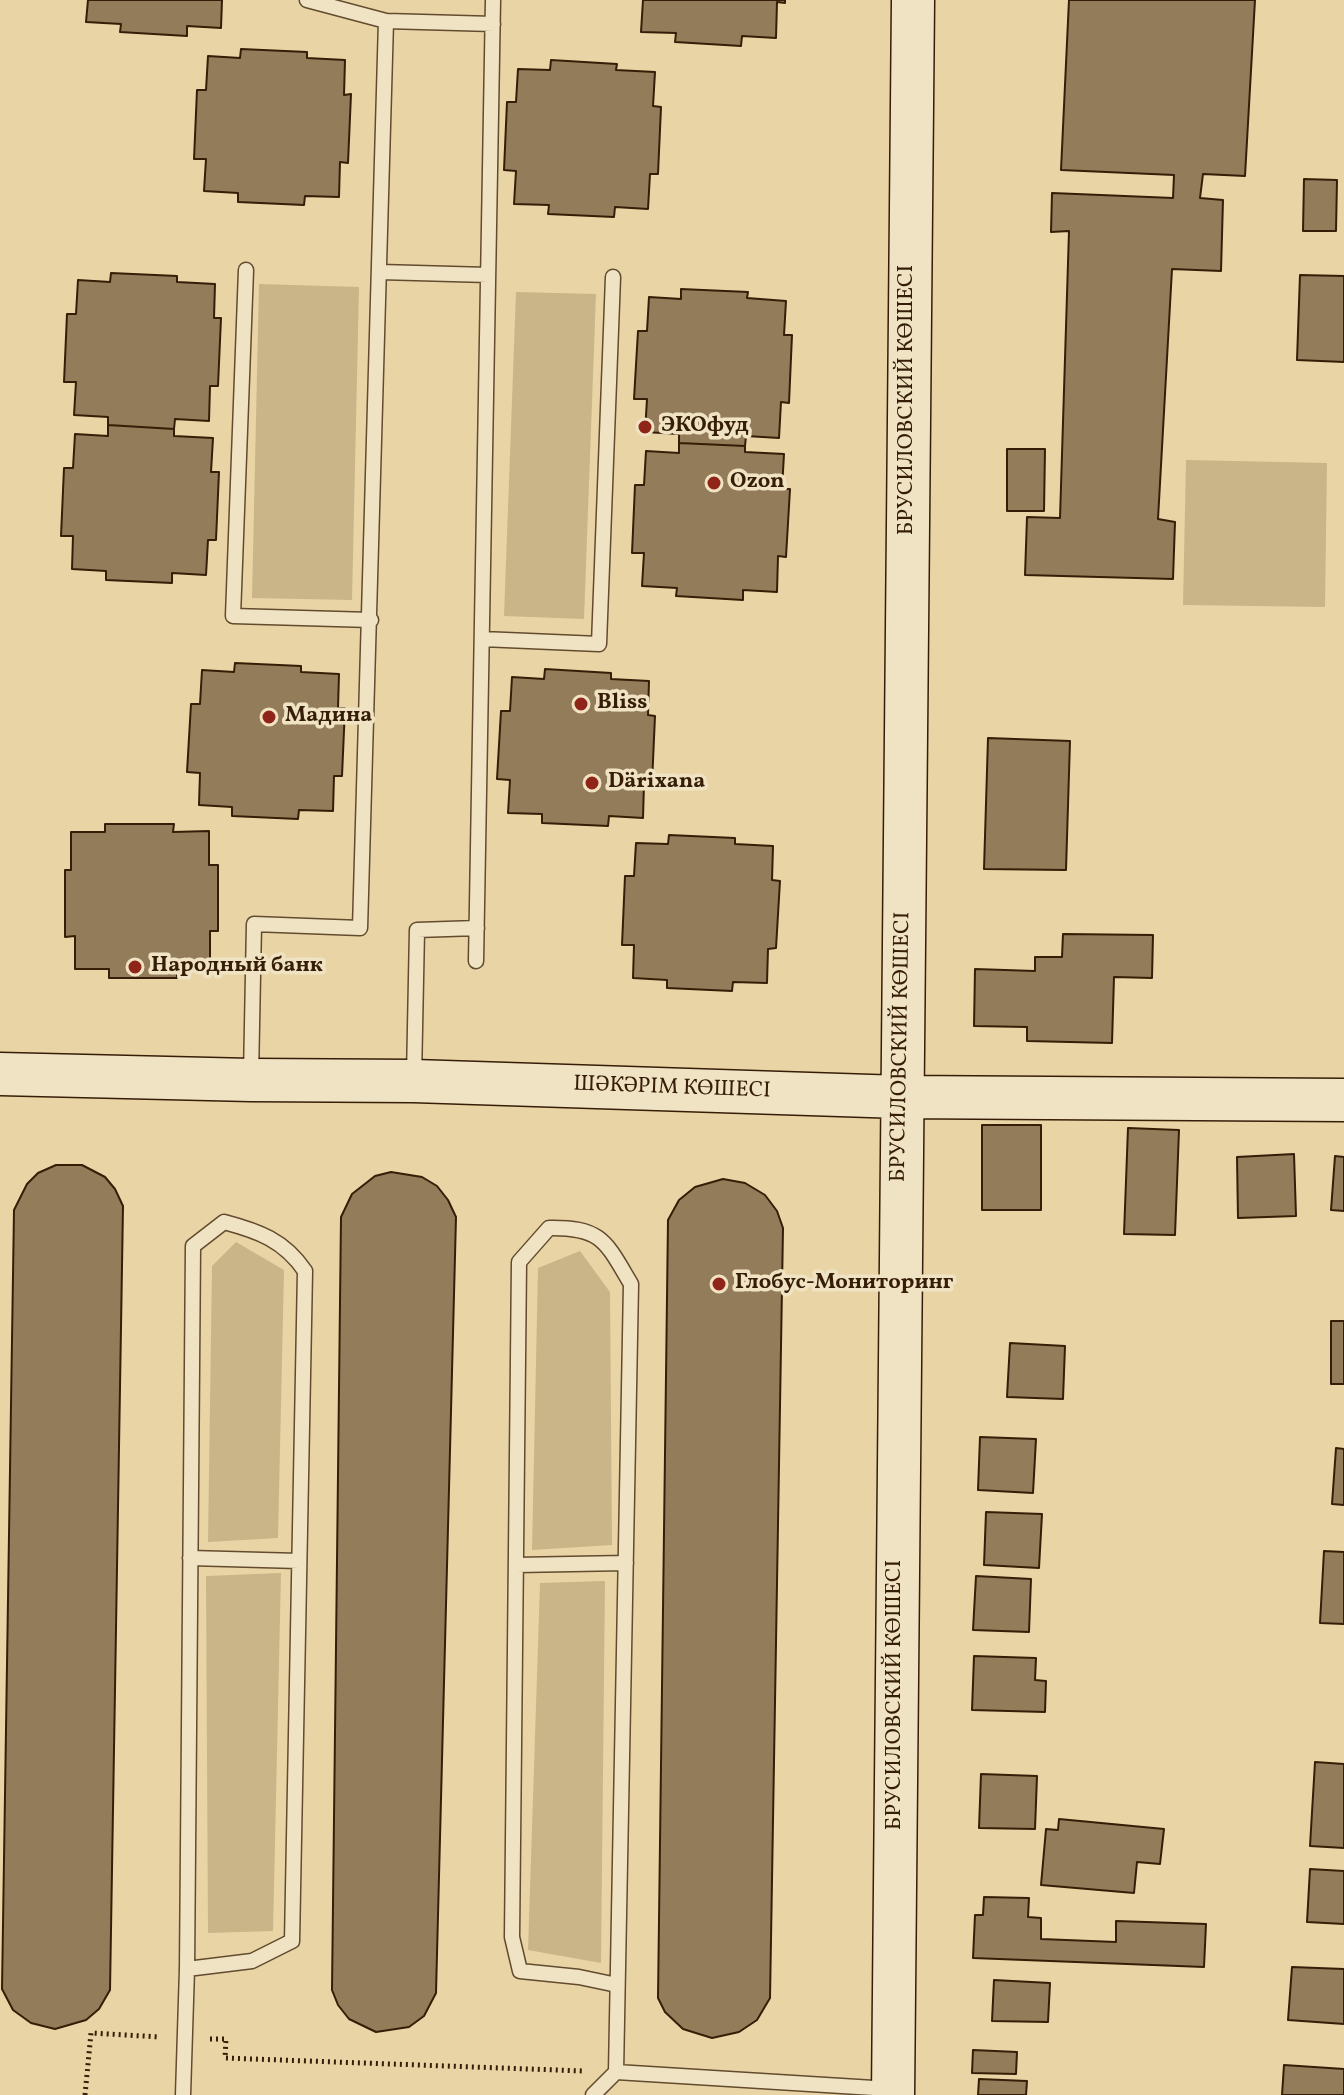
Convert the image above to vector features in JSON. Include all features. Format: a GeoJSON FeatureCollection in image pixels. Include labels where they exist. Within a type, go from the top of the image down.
{"type":"FeatureCollection","features":[{"type":"Feature","properties":{"kind":"street","name":"БРУСИЛОВСКИЙ КӨШЕСІ"},"geometry":{"type":"LineString","coordinates":[[893,2092],[913,0]]}},
{"type":"Feature","properties":{"kind":"street","name":"ШӘКӘРІМ КӨШЕСІ"},"geometry":{"type":"LineString","coordinates":[[0,1074],[414,1081],[901,1097],[1344,1100]]}},
{"type":"Feature","properties":{"kind":"lane"},"geometry":{"type":"LineString","coordinates":[[307,0],[386,21],[493,24]]}},
{"type":"Feature","properties":{"kind":"lane"},"geometry":{"type":"LineString","coordinates":[[476,961],[493,0]]}},
{"type":"Feature","properties":{"kind":"lane"},"geometry":{"type":"LineString","coordinates":[[251,1080],[254,924],[360,928],[386,21]]}},
{"type":"Feature","properties":{"kind":"lane"},"geometry":{"type":"LineString","coordinates":[[246,270],[233,616],[371,620]]}},
{"type":"Feature","properties":{"kind":"lane"},"geometry":{"type":"LineString","coordinates":[[380,272],[488,275]]}},
{"type":"Feature","properties":{"kind":"lane"},"geometry":{"type":"LineString","coordinates":[[482,639],[599,644],[613,277]]}},
{"type":"Feature","properties":{"kind":"lane"},"geometry":{"type":"LineString","coordinates":[[414,1081],[417,930],[477,928]]}},
{"type":"Feature","properties":{"kind":"lane"},"geometry":{"type":"LineString","coordinates":[[183,2095],[187,1969],[193,1246],[224,1222],[257,1231],[293,1253],[305,1271],[292,1941],[252,1961],[187,1969]]}},
{"type":"Feature","properties":{"kind":"lane"},"geometry":{"type":"LineString","coordinates":[[593,2095],[616,2072],[631,1284],[606,1243],[577,1227],[549,1228],[519,1262],[512,1937],[520,1971],[579,1977],[617,1985]]}},
{"type":"Feature","properties":{"kind":"lane"},"geometry":{"type":"LineString","coordinates":[[190,1558],[299,1561]]}},
{"type":"Feature","properties":{"kind":"lane"},"geometry":{"type":"LineString","coordinates":[[516,1565],[626,1563]]}},
{"type":"Feature","properties":{"kind":"lane"},"geometry":{"type":"LineString","coordinates":[[616,2072],[893,2092]]}},
{"type":"Feature","properties":{"kind":"path"},"geometry":{"type":"LineString","coordinates":[[85,2095],[91,2033],[226,2039],[225,2058],[616,2072]]}},
{"type":"Feature","properties":{"kind":"shaded area"},"geometry":{"type":"Polygon","coordinates":[[[259,284],[359,287],[352,600],[252,598],[259,284]]]}},
{"type":"Feature","properties":{"kind":"shaded area"},"geometry":{"type":"Polygon","coordinates":[[[516,292],[596,294],[584,619],[504,616],[516,292]]]}},
{"type":"Feature","properties":{"kind":"shaded area"},"geometry":{"type":"Polygon","coordinates":[[[1186,460],[1327,463],[1325,607],[1183,605],[1186,460]]]}},
{"type":"Feature","properties":{"kind":"shaded area"},"geometry":{"type":"Polygon","coordinates":[[[236,1242],[284,1270],[278,1538],[208,1542],[212,1266],[236,1242]]]}},
{"type":"Feature","properties":{"kind":"shaded area"},"geometry":{"type":"Polygon","coordinates":[[[580,1251],[610,1292],[612,1545],[532,1550],[538,1268],[580,1251]]]}},
{"type":"Feature","properties":{"kind":"shaded area"},"geometry":{"type":"Polygon","coordinates":[[[281,1573],[273,1931],[208,1933],[206,1576],[281,1573]]]}},
{"type":"Feature","properties":{"kind":"shaded area"},"geometry":{"type":"Polygon","coordinates":[[[605,1581],[601,1963],[528,1950],[540,1583],[605,1581]]]}},
{"type":"Feature","properties":{"kind":"building"},"geometry":{"type":"Polygon","coordinates":[[[88,0],[222,0],[221,28],[187,26],[187,36],[120,32],[121,24],[86,22],[88,0]]]}},
{"type":"Feature","properties":{"kind":"building"},"geometry":{"type":"Polygon","coordinates":[[[643,0],[785,0],[785,3],[777,2],[776,38],[742,36],[741,46],[675,42],[676,33],[641,32],[643,0]]]}},
{"type":"Feature","properties":{"kind":"building"},"geometry":{"type":"Polygon","coordinates":[[[1069,0],[1255,0],[1245,176],[1203,174],[1200,198],[1223,200],[1221,271],[1172,269],[1158,519],[1175,522],[1173,579],[1025,575],[1027,517],[1060,518],[1069,231],[1051,232],[1052,193],[1173,198],[1174,175],[1061,170],[1069,0]]]}},
{"type":"Feature","properties":{"kind":"building"},"geometry":{"type":"Polygon","coordinates":[[[241,49],[307,52],[307,58],[345,60],[344,95],[351,94],[348,163],[340,162],[339,197],[305,196],[304,205],[238,202],[238,193],[204,191],[206,159],[194,159],[197,90],[206,90],[208,56],[240,58],[241,49]]]}},
{"type":"Feature","properties":{"kind":"building"},"geometry":{"type":"Polygon","coordinates":[[[551,60],[617,64],[616,70],[655,72],[653,106],[661,107],[658,174],[650,174],[648,209],[615,207],[614,217],[548,214],[549,205],[514,204],[516,171],[504,170],[507,102],[516,102],[518,69],[550,70],[551,60]]]}},
{"type":"Feature","properties":{"kind":"building"},"geometry":{"type":"Polygon","coordinates":[[[1304,179],[1337,180],[1336,231],[1303,231],[1304,179]]]}},
{"type":"Feature","properties":{"kind":"building"},"geometry":{"type":"Polygon","coordinates":[[[111,273],[177,276],[177,282],[215,284],[214,318],[221,318],[218,386],[210,386],[209,421],[175,419],[174,429],[108,425],[108,417],[74,415],[76,382],[64,382],[67,314],[76,314],[78,280],[110,282],[111,273]]]}},
{"type":"Feature","properties":{"kind":"building"},"geometry":{"type":"Polygon","coordinates":[[[1300,275],[1344,276],[1344,362],[1297,360],[1300,275]]]}},
{"type":"Feature","properties":{"kind":"building"},"geometry":{"type":"Polygon","coordinates":[[[681,289],[748,292],[747,298],[786,301],[784,335],[792,335],[789,403],[781,402],[779,438],[746,436],[745,446],[679,443],[679,434],[645,432],[647,399],[634,399],[638,331],[647,331],[649,297],[681,299],[681,289]]]}},
{"type":"Feature","properties":{"kind":"building"},"geometry":{"type":"Polygon","coordinates":[[[108,425],[174,429],[174,436],[213,438],[211,472],[219,472],[216,540],[208,540],[206,575],[172,573],[172,583],[106,580],[106,571],[72,569],[73,536],[61,536],[64,468],[73,468],[75,434],[108,436],[108,425]]]}},
{"type":"Feature","properties":{"kind":"building"},"geometry":{"type":"Polygon","coordinates":[[[679,443],[745,446],[745,452],[784,454],[782,489],[790,489],[786,557],[778,556],[777,592],[743,590],[743,600],[676,596],[677,588],[642,586],[644,553],[632,553],[635,485],[644,485],[646,451],[679,453],[679,443]]]}},
{"type":"Feature","properties":{"kind":"building"},"geometry":{"type":"Polygon","coordinates":[[[1007,449],[1045,449],[1044,511],[1007,511],[1007,449]]]}},
{"type":"Feature","properties":{"kind":"building"},"geometry":{"type":"Polygon","coordinates":[[[235,663],[301,666],[301,672],[339,674],[338,708],[345,708],[342,776],[334,776],[333,811],[299,810],[298,819],[232,816],[232,807],[199,805],[200,773],[187,772],[191,704],[200,704],[202,670],[234,672],[235,663]]]}},
{"type":"Feature","properties":{"kind":"building"},"geometry":{"type":"Polygon","coordinates":[[[545,669],[611,673],[611,679],[649,681],[648,715],[655,716],[652,783],[644,783],[643,818],[609,816],[608,826],[542,823],[542,814],[508,813],[510,780],[497,779],[501,711],[510,711],[512,677],[544,679],[545,669]]]}},
{"type":"Feature","properties":{"kind":"building"},"geometry":{"type":"Polygon","coordinates":[[[988,738],[1070,741],[1066,870],[984,869],[988,738]]]}},
{"type":"Feature","properties":{"kind":"building"},"geometry":{"type":"Polygon","coordinates":[[[105,824],[174,824],[173,832],[209,831],[209,865],[218,865],[218,931],[210,931],[210,966],[177,965],[177,978],[109,978],[109,969],[75,969],[75,936],[65,937],[65,870],[71,870],[71,832],[105,832],[105,824]]]}},
{"type":"Feature","properties":{"kind":"building"},"geometry":{"type":"Polygon","coordinates":[[[669,835],[735,838],[735,844],[773,846],[772,880],[780,881],[776,948],[768,949],[767,983],[733,982],[732,991],[667,988],[667,980],[633,978],[634,945],[622,945],[625,876],[634,876],[636,843],[668,844],[669,835]]]}},
{"type":"Feature","properties":{"kind":"building"},"geometry":{"type":"Polygon","coordinates":[[[1063,934],[1153,935],[1152,978],[1114,977],[1112,1043],[1027,1041],[1027,1027],[974,1026],[975,969],[1035,971],[1035,957],[1062,957],[1063,934]]]}},
{"type":"Feature","properties":{"kind":"building"},"geometry":{"type":"Polygon","coordinates":[[[982,1125],[1041,1125],[1041,1210],[982,1210],[982,1125]]]}},
{"type":"Feature","properties":{"kind":"building"},"geometry":{"type":"Polygon","coordinates":[[[1128,1128],[1179,1130],[1175,1235],[1124,1234],[1128,1128]]]}},
{"type":"Feature","properties":{"kind":"building"},"geometry":{"type":"Polygon","coordinates":[[[1294,1154],[1296,1216],[1238,1218],[1237,1157],[1294,1154]]]}},
{"type":"Feature","properties":{"kind":"building"},"geometry":{"type":"Polygon","coordinates":[[[1335,1156],[1344,1157],[1344,1211],[1331,1210],[1335,1156]]]}},
{"type":"Feature","properties":{"kind":"building"},"geometry":{"type":"Polygon","coordinates":[[[56,1165],[82,1165],[105,1177],[123,1206],[110,1990],[99,2009],[86,2020],[55,2029],[31,2023],[13,2010],[2,1989],[14,1210],[27,1184],[38,1173],[56,1165]]]}},
{"type":"Feature","properties":{"kind":"building"},"geometry":{"type":"Polygon","coordinates":[[[391,1172],[422,1177],[437,1186],[456,1217],[436,1993],[424,2016],[409,2027],[376,2032],[349,2019],[338,2005],[332,1990],[341,1217],[352,1194],[375,1176],[391,1172]]]}},
{"type":"Feature","properties":{"kind":"building"},"geometry":{"type":"Polygon","coordinates":[[[723,1179],[745,1183],[765,1195],[777,1211],[783,1228],[770,1998],[757,2020],[739,2032],[712,2038],[683,2029],[665,2012],[658,1998],[668,1220],[679,1200],[695,1187],[723,1179]]]}},
{"type":"Feature","properties":{"kind":"building"},"geometry":{"type":"Polygon","coordinates":[[[1331,1321],[1344,1321],[1344,1384],[1331,1384],[1331,1321]]]}},
{"type":"Feature","properties":{"kind":"building"},"geometry":{"type":"Polygon","coordinates":[[[1010,1343],[1065,1346],[1063,1399],[1007,1397],[1010,1343]]]}},
{"type":"Feature","properties":{"kind":"building"},"geometry":{"type":"Polygon","coordinates":[[[980,1437],[1036,1439],[1033,1493],[978,1490],[980,1437]]]}},
{"type":"Feature","properties":{"kind":"building"},"geometry":{"type":"Polygon","coordinates":[[[1336,1448],[1344,1449],[1344,1505],[1332,1504],[1336,1448]]]}},
{"type":"Feature","properties":{"kind":"building"},"geometry":{"type":"Polygon","coordinates":[[[986,1512],[1042,1514],[1039,1568],[984,1565],[986,1512]]]}},
{"type":"Feature","properties":{"kind":"building"},"geometry":{"type":"Polygon","coordinates":[[[1324,1551],[1344,1552],[1344,1624],[1320,1623],[1324,1551]]]}},
{"type":"Feature","properties":{"kind":"building"},"geometry":{"type":"Polygon","coordinates":[[[976,1576],[1031,1579],[1029,1632],[973,1630],[976,1576]]]}},
{"type":"Feature","properties":{"kind":"building"},"geometry":{"type":"Polygon","coordinates":[[[974,1656],[1036,1658],[1035,1680],[1046,1681],[1045,1712],[972,1710],[974,1656]]]}},
{"type":"Feature","properties":{"kind":"building"},"geometry":{"type":"Polygon","coordinates":[[[1315,1762],[1344,1764],[1344,1848],[1310,1846],[1315,1762]]]}},
{"type":"Feature","properties":{"kind":"building"},"geometry":{"type":"Polygon","coordinates":[[[981,1774],[1037,1776],[1035,1829],[979,1828],[981,1774]]]}},
{"type":"Feature","properties":{"kind":"building"},"geometry":{"type":"Polygon","coordinates":[[[1059,1819],[1164,1829],[1160,1864],[1137,1862],[1134,1893],[1041,1885],[1046,1829],[1058,1830],[1059,1819]]]}},
{"type":"Feature","properties":{"kind":"building"},"geometry":{"type":"Polygon","coordinates":[[[1310,1869],[1344,1871],[1344,1924],[1307,1922],[1310,1869]]]}},
{"type":"Feature","properties":{"kind":"building"},"geometry":{"type":"Polygon","coordinates":[[[984,1897],[1029,1898],[1028,1917],[1041,1918],[1041,1939],[1116,1942],[1116,1921],[1206,1924],[1204,1967],[973,1958],[975,1915],[983,1915],[984,1897]]]}},
{"type":"Feature","properties":{"kind":"building"},"geometry":{"type":"Polygon","coordinates":[[[1292,1967],[1344,1969],[1344,2024],[1288,2020],[1292,1967]]]}},
{"type":"Feature","properties":{"kind":"building"},"geometry":{"type":"Polygon","coordinates":[[[994,1980],[1050,1983],[1048,2022],[992,2021],[994,1980]]]}},
{"type":"Feature","properties":{"kind":"building"},"geometry":{"type":"Polygon","coordinates":[[[973,2050],[1017,2052],[1016,2074],[972,2073],[973,2050]]]}},
{"type":"Feature","properties":{"kind":"building"},"geometry":{"type":"Polygon","coordinates":[[[1284,2065],[1344,2069],[1344,2095],[1282,2095],[1284,2065]]]}},
{"type":"Feature","properties":{"kind":"building"},"geometry":{"type":"Polygon","coordinates":[[[979,2079],[1027,2081],[1026,2095],[978,2095],[979,2079]]]}},
{"type":"Feature","properties":{"kind":"place","name":"ЭКОфуд"},"geometry":{"type":"Point","coordinates":[645,427]}},
{"type":"Feature","properties":{"kind":"place","name":"Ozon"},"geometry":{"type":"Point","coordinates":[714,483]}},
{"type":"Feature","properties":{"kind":"place","name":"Bliss"},"geometry":{"type":"Point","coordinates":[581,704]}},
{"type":"Feature","properties":{"kind":"place","name":"Мадина"},"geometry":{"type":"Point","coordinates":[269,717]}},
{"type":"Feature","properties":{"kind":"place","name":"Därixana"},"geometry":{"type":"Point","coordinates":[592,783]}},
{"type":"Feature","properties":{"kind":"place","name":"Народный банк"},"geometry":{"type":"Point","coordinates":[135,967]}},
{"type":"Feature","properties":{"kind":"place","name":"Глобус-Мониторинг"},"geometry":{"type":"Point","coordinates":[719,1284]}}]}
